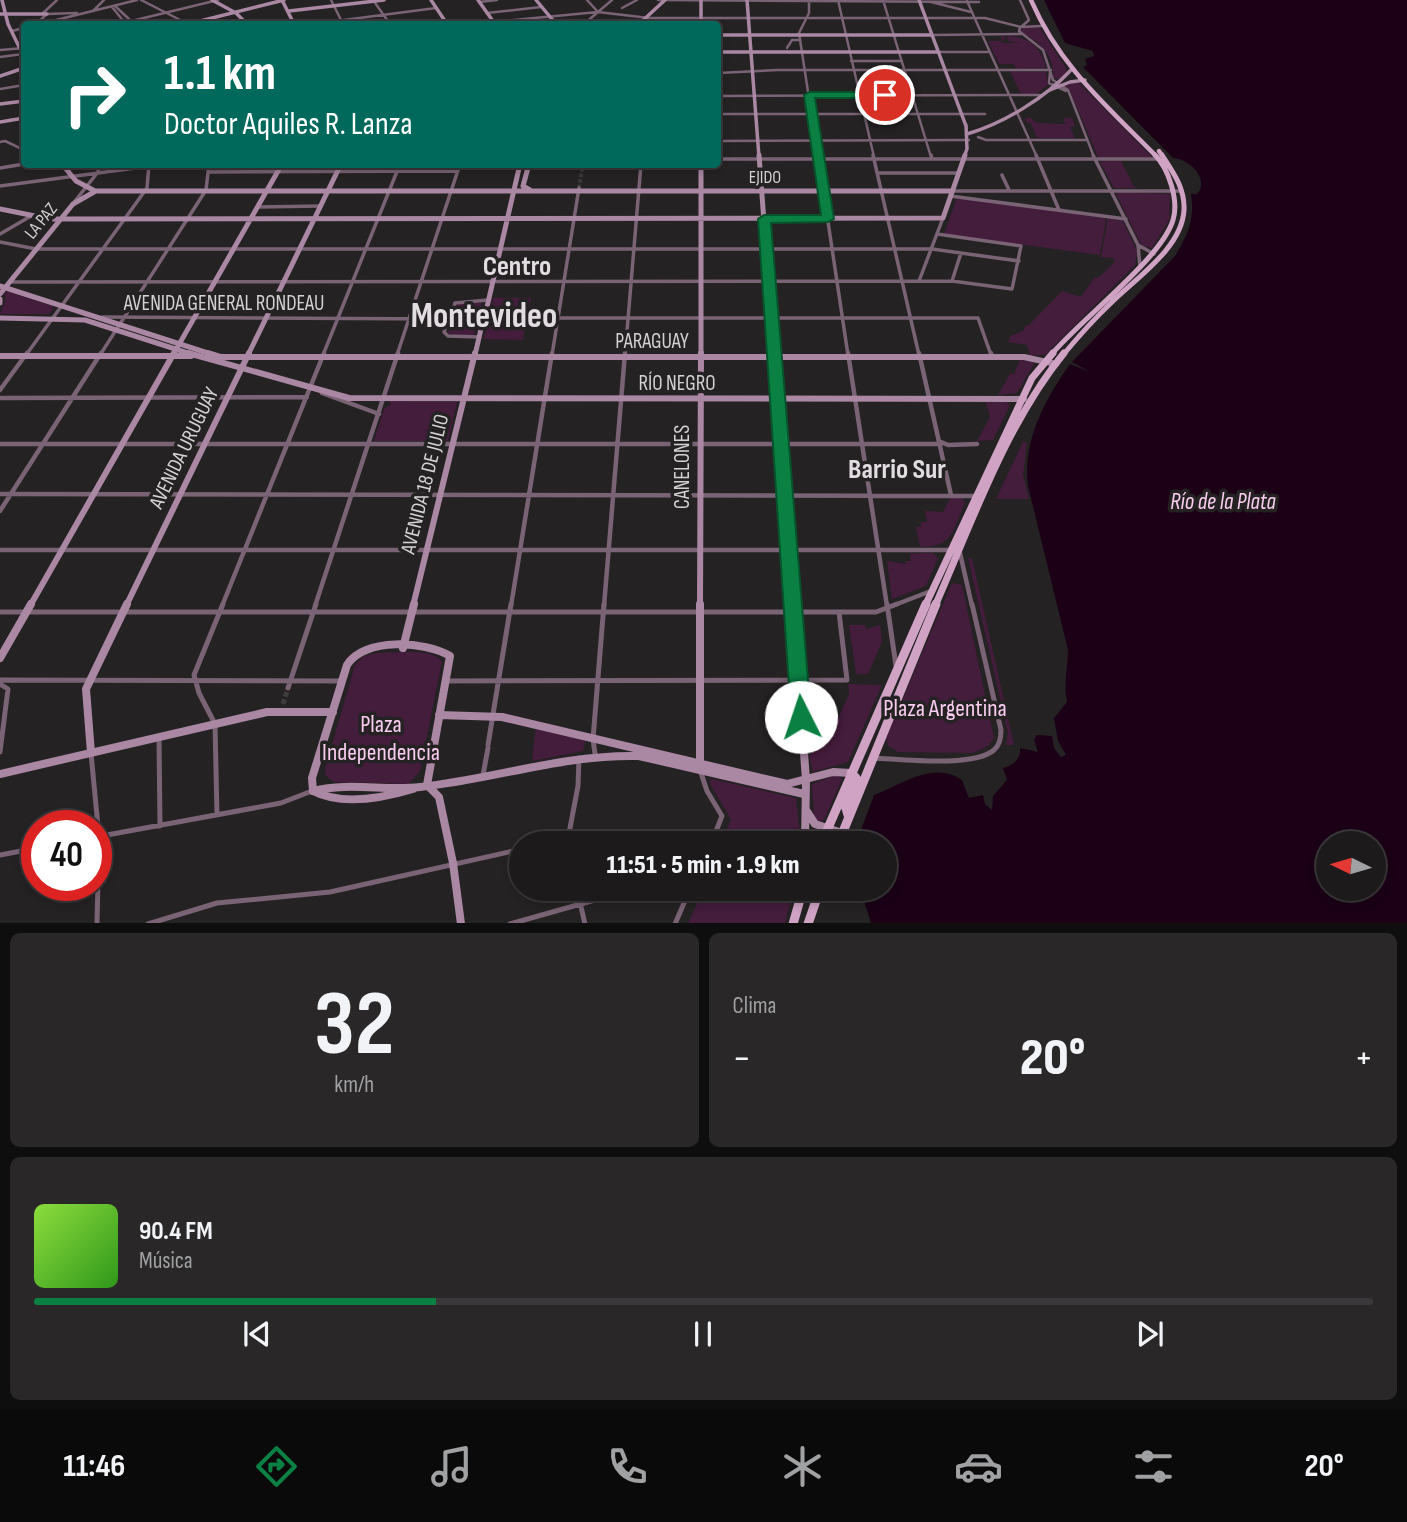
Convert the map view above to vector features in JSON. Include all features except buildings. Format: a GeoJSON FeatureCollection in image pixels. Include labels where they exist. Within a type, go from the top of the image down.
{"type":"FeatureCollection","features":[{"type":"Feature","properties":{"kind":"main road"},"geometry":{"type":"LineString","coordinates":[[843,831],[950,550],[1033,398],[1056,364],[1106,308],[1169,247],[1183,216],[1177,177],[1159,151],[1071,70],[1042,26],[1034,0]]}},
{"type":"Feature","properties":{"kind":"main road"},"geometry":{"type":"LineString","coordinates":[[827,829],[896,667],[959,551],[1022,398],[1045,360],[1070,332],[1154,254],[1171,227],[1175,214],[1178,191],[1159,159],[1082,80],[1056,41],[1034,0]]}},
{"type":"Feature","properties":{"kind":"main road"},"geometry":{"type":"LineString","coordinates":[[848,815],[845,805],[856,778],[851,773]]}},
{"type":"Feature","properties":{"kind":"main road"},"geometry":{"type":"LineString","coordinates":[[793,923],[800,901]]}},
{"type":"Feature","properties":{"kind":"main road"},"geometry":{"type":"LineString","coordinates":[[808,923],[816,901]]}},
{"type":"Feature","properties":{"kind":"street"},"geometry":{"type":"LineString","coordinates":[[2,0],[6,24],[21,46]]}},
{"type":"Feature","properties":{"kind":"street"},"geometry":{"type":"LineString","coordinates":[[40,21],[57,0]]}},
{"type":"Feature","properties":{"kind":"street"},"geometry":{"type":"LineString","coordinates":[[92,12],[104,0]]}},
{"type":"Feature","properties":{"kind":"street"},"geometry":{"type":"LineString","coordinates":[[3,14],[85,13],[139,0],[182,21]]}},
{"type":"Feature","properties":{"kind":"street"},"geometry":{"type":"LineString","coordinates":[[133,21],[215,0],[244,21]]}},
{"type":"Feature","properties":{"kind":"street"},"geometry":{"type":"LineString","coordinates":[[200,21],[283,0],[293,21]]}},
{"type":"Feature","properties":{"kind":"street"},"geometry":{"type":"LineString","coordinates":[[331,0],[341,21]]}},
{"type":"Feature","properties":{"kind":"street"},"geometry":{"type":"LineString","coordinates":[[289,10],[384,0]]}},
{"type":"Feature","properties":{"kind":"street"},"geometry":{"type":"LineString","coordinates":[[429,0],[443,21]]}},
{"type":"Feature","properties":{"kind":"street"},"geometry":{"type":"LineString","coordinates":[[478,1],[497,0]]}},
{"type":"Feature","properties":{"kind":"street"},"geometry":{"type":"LineString","coordinates":[[536,0],[553,21]]}},
{"type":"Feature","properties":{"kind":"street"},"geometry":{"type":"LineString","coordinates":[[587,0],[598,12]]}},
{"type":"Feature","properties":{"kind":"street"},"geometry":{"type":"LineString","coordinates":[[588,21],[612,0]]}},
{"type":"Feature","properties":{"kind":"street"},"geometry":{"type":"LineString","coordinates":[[622,8],[637,0]]}},
{"type":"Feature","properties":{"kind":"street"},"geometry":{"type":"LineString","coordinates":[[657,0],[979,2]]}},
{"type":"Feature","properties":{"kind":"street"},"geometry":{"type":"LineString","coordinates":[[1020,0],[1029,20],[1018,30],[1044,52],[1051,70],[1048,80],[1057,83],[1069,94],[1086,140],[1138,245],[1140,267]]}},
{"type":"Feature","properties":{"kind":"street"},"geometry":{"type":"LineString","coordinates":[[374,1],[388,21]]}},
{"type":"Feature","properties":{"kind":"street"},"geometry":{"type":"LineString","coordinates":[[478,1],[493,21]]}},
{"type":"Feature","properties":{"kind":"street"},"geometry":{"type":"LineString","coordinates":[[643,21],[664,1]]}},
{"type":"Feature","properties":{"kind":"street"},"geometry":{"type":"LineString","coordinates":[[701,1],[701,18]]}},
{"type":"Feature","properties":{"kind":"street"},"geometry":{"type":"LineString","coordinates":[[747,1],[799,680],[806,780],[805,831]]}},
{"type":"Feature","properties":{"kind":"street"},"geometry":{"type":"LineString","coordinates":[[809,1],[807,18],[800,37],[896,667]]}},
{"type":"Feature","properties":{"kind":"street"},"geometry":{"type":"LineString","coordinates":[[838,1],[951,495]]}},
{"type":"Feature","properties":{"kind":"street"},"geometry":{"type":"LineString","coordinates":[[883,1],[932,159]]}},
{"type":"Feature","properties":{"kind":"street"},"geometry":{"type":"LineString","coordinates":[[919,281],[971,137],[920,1]]}},
{"type":"Feature","properties":{"kind":"street"},"geometry":{"type":"LineString","coordinates":[[967,1],[1021,118],[1059,210]]}},
{"type":"Feature","properties":{"kind":"street"},"geometry":{"type":"LineString","coordinates":[[931,2],[934,5],[971,12]]}},
{"type":"Feature","properties":{"kind":"street"},"geometry":{"type":"LineString","coordinates":[[113,6],[133,21]]}},
{"type":"Feature","properties":{"kind":"street"},"geometry":{"type":"LineString","coordinates":[[113,6],[124,21]]}},
{"type":"Feature","properties":{"kind":"street"},"geometry":{"type":"LineString","coordinates":[[487,13],[541,7]]}},
{"type":"Feature","properties":{"kind":"street"},"geometry":{"type":"LineString","coordinates":[[354,21],[434,8]]}},
{"type":"Feature","properties":{"kind":"street"},"geometry":{"type":"LineString","coordinates":[[508,21],[598,12],[647,18],[974,18],[1021,27],[1042,26]]}},
{"type":"Feature","properties":{"kind":"street"},"geometry":{"type":"LineString","coordinates":[[53,21],[85,13]]}},
{"type":"Feature","properties":{"kind":"street"},"geometry":{"type":"LineString","coordinates":[[53,14],[67,21]]}},
{"type":"Feature","properties":{"kind":"street"},"geometry":{"type":"LineString","coordinates":[[12,31],[21,29]]}},
{"type":"Feature","properties":{"kind":"street"},"geometry":{"type":"LineString","coordinates":[[721,35],[800,37],[1024,34]]}},
{"type":"Feature","properties":{"kind":"street"},"geometry":{"type":"LineString","coordinates":[[787,48],[792,40],[800,37]]}},
{"type":"Feature","properties":{"kind":"street"},"geometry":{"type":"LineString","coordinates":[[0,50],[21,48]]}},
{"type":"Feature","properties":{"kind":"street"},"geometry":{"type":"LineString","coordinates":[[721,52],[989,52]]}},
{"type":"Feature","properties":{"kind":"street"},"geometry":{"type":"LineString","coordinates":[[0,57],[21,56]]}},
{"type":"Feature","properties":{"kind":"street"},"geometry":{"type":"LineString","coordinates":[[851,61],[902,61]]}},
{"type":"Feature","properties":{"kind":"street"},"geometry":{"type":"LineString","coordinates":[[0,76],[21,69]]}},
{"type":"Feature","properties":{"kind":"street"},"geometry":{"type":"LineString","coordinates":[[721,73],[805,70],[1051,70]]}},
{"type":"Feature","properties":{"kind":"street"},"geometry":{"type":"LineString","coordinates":[[971,137],[1045,92],[1071,70]]}},
{"type":"Feature","properties":{"kind":"street"},"geometry":{"type":"LineString","coordinates":[[1057,83],[1082,80]]}},
{"type":"Feature","properties":{"kind":"street"},"geometry":{"type":"LineString","coordinates":[[0,89],[21,86]]}},
{"type":"Feature","properties":{"kind":"street"},"geometry":{"type":"LineString","coordinates":[[721,96],[1040,95]]}},
{"type":"Feature","properties":{"kind":"street"},"geometry":{"type":"LineString","coordinates":[[0,104],[21,101]]}},
{"type":"Feature","properties":{"kind":"street"},"geometry":{"type":"LineString","coordinates":[[721,114],[985,114]]}},
{"type":"Feature","properties":{"kind":"street"},"geometry":{"type":"LineString","coordinates":[[1008,116],[1021,118]]}},
{"type":"Feature","properties":{"kind":"street"},"geometry":{"type":"LineString","coordinates":[[0,122],[21,118]]}},
{"type":"Feature","properties":{"kind":"street"},"geometry":{"type":"LineString","coordinates":[[721,141],[925,140],[971,137],[986,140],[1086,140]]}},
{"type":"Feature","properties":{"kind":"street"},"geometry":{"type":"LineString","coordinates":[[2,141],[21,149]]}},
{"type":"Feature","properties":{"kind":"street"},"geometry":{"type":"LineString","coordinates":[[721,159],[1159,159]]}},
{"type":"Feature","properties":{"kind":"street"},"geometry":{"type":"LineString","coordinates":[[0,168],[21,164]]}},
{"type":"Feature","properties":{"kind":"street","name":"EJIDO"},"geometry":{"type":"LineString","coordinates":[[64,168],[70,176],[95,191],[1178,191]]}},
{"type":"Feature","properties":{"kind":"street"},"geometry":{"type":"LineString","coordinates":[[98,168],[98,172]]}},
{"type":"Feature","properties":{"kind":"street"},"geometry":{"type":"LineString","coordinates":[[0,186],[127,168]]}},
{"type":"Feature","properties":{"kind":"street"},"geometry":{"type":"LineString","coordinates":[[0,390],[144,191],[148,168]]}},
{"type":"Feature","properties":{"kind":"street"},"geometry":{"type":"LineString","coordinates":[[0,511],[206,190],[208,168]]}},
{"type":"Feature","properties":{"kind":"street"},"geometry":{"type":"LineString","coordinates":[[0,658],[280,168]]}},
{"type":"Feature","properties":{"kind":"street","name":"AVENIDA URUGUAY"},"geometry":{"type":"LineString","coordinates":[[91,753],[86,689],[89,681],[340,168]]}},
{"type":"Feature","properties":{"kind":"street"},"geometry":{"type":"LineString","coordinates":[[217,815],[215,724],[194,680],[399,168]]}},
{"type":"Feature","properties":{"kind":"street"},"geometry":{"type":"LineString","coordinates":[[288,688],[459,168]]}},
{"type":"Feature","properties":{"kind":"street","name":"AVENIDA 18 DE JULIO"},"geometry":{"type":"LineString","coordinates":[[402,648],[481,329],[489,318],[487,303],[515,191],[524,168]]}},
{"type":"Feature","properties":{"kind":"street","name":"AVENIDA 18 DE JULIO"},"geometry":{"type":"LineString","coordinates":[[515,191],[523,182],[525,168]]}},
{"type":"Feature","properties":{"kind":"street"},"geometry":{"type":"LineString","coordinates":[[594,754],[593,739],[641,168]]}},
{"type":"Feature","properties":{"kind":"street","name":"CANELONES"},"geometry":{"type":"LineString","coordinates":[[699,766],[701,168]]}},
{"type":"Feature","properties":{"kind":"street"},"geometry":{"type":"LineString","coordinates":[[208,172],[458,171]]}},
{"type":"Feature","properties":{"kind":"street","name":"LA PAZ"},"geometry":{"type":"LineString","coordinates":[[0,294],[98,172]]}},
{"type":"Feature","properties":{"kind":"street"},"geometry":{"type":"LineString","coordinates":[[877,173],[959,173]]}},
{"type":"Feature","properties":{"kind":"street"},"geometry":{"type":"LineString","coordinates":[[1002,175],[1009,190]]}},
{"type":"Feature","properties":{"kind":"street"},"geometry":{"type":"LineString","coordinates":[[523,182],[535,191]]}},
{"type":"Feature","properties":{"kind":"street"},"geometry":{"type":"LineString","coordinates":[[483,775],[579,190]]}},
{"type":"Feature","properties":{"kind":"street"},"geometry":{"type":"LineString","coordinates":[[73,204],[95,191]]}},
{"type":"Feature","properties":{"kind":"street"},"geometry":{"type":"LineString","coordinates":[[951,193],[1126,219]]}},
{"type":"Feature","properties":{"kind":"street"},"geometry":{"type":"LineString","coordinates":[[257,207],[321,206]]}},
{"type":"Feature","properties":{"kind":"street"},"geometry":{"type":"LineString","coordinates":[[2,210],[60,219],[943,218]]}},
{"type":"Feature","properties":{"kind":"street"},"geometry":{"type":"LineString","coordinates":[[0,234],[31,216]]}},
{"type":"Feature","properties":{"kind":"street"},"geometry":{"type":"LineString","coordinates":[[5,285],[78,282],[952,281],[1012,289],[1021,246],[937,234]]}},
{"type":"Feature","properties":{"kind":"street"},"geometry":{"type":"LineString","coordinates":[[0,243],[36,249],[932,249],[1019,261]]}},
{"type":"Feature","properties":{"kind":"street"},"geometry":{"type":"LineString","coordinates":[[1138,245],[1154,254]]}},
{"type":"Feature","properties":{"kind":"street"},"geometry":{"type":"LineString","coordinates":[[952,281],[961,253]]}},
{"type":"Feature","properties":{"kind":"street"},"geometry":{"type":"LineString","coordinates":[[5,285],[118,324],[198,356]]}},
{"type":"Feature","properties":{"kind":"street"},"geometry":{"type":"LineString","coordinates":[[479,337],[446,336],[444,332],[451,307],[457,302],[487,303]]}},
{"type":"Feature","properties":{"kind":"street","name":"AVENIDA GENERAL RONDEAU"},"geometry":{"type":"LineString","coordinates":[[0,316],[94,316]]}},
{"type":"Feature","properties":{"kind":"street"},"geometry":{"type":"LineString","coordinates":[[53,316],[118,324]]}},
{"type":"Feature","properties":{"kind":"street","name":"AVENIDA GENERAL RONDEAU"},"geometry":{"type":"LineString","coordinates":[[118,324],[193,319],[448,318]]}},
{"type":"Feature","properties":{"kind":"street"},"geometry":{"type":"LineString","coordinates":[[559,318],[978,318],[992,357]]}},
{"type":"Feature","properties":{"kind":"street","name":"PARAGUAY"},"geometry":{"type":"LineString","coordinates":[[178,347],[216,356],[248,357],[1029,357],[1056,364]]}},
{"type":"Feature","properties":{"kind":"street"},"geometry":{"type":"LineString","coordinates":[[0,356],[198,356]]}},
{"type":"Feature","properties":{"kind":"street","name":"RÍO NEGRO"},"geometry":{"type":"LineString","coordinates":[[198,356],[322,393],[349,398],[1033,398]]}},
{"type":"Feature","properties":{"kind":"street"},"geometry":{"type":"LineString","coordinates":[[322,393],[379,414]]}},
{"type":"Feature","properties":{"kind":"street"},"geometry":{"type":"LineString","coordinates":[[0,398],[307,397]]}},
{"type":"Feature","properties":{"kind":"street"},"geometry":{"type":"LineString","coordinates":[[0,444],[977,444]]}},
{"type":"Feature","properties":{"kind":"street"},"geometry":{"type":"LineString","coordinates":[[0,494],[980,496]]}},
{"type":"Feature","properties":{"kind":"street"},"geometry":{"type":"LineString","coordinates":[[0,550],[950,550]]}},
{"type":"Feature","properties":{"kind":"street"},"geometry":{"type":"LineString","coordinates":[[872,758],[978,757],[995,750],[1000,740],[1001,730],[959,551]]}},
{"type":"Feature","properties":{"kind":"street"},"geometry":{"type":"LineString","coordinates":[[0,612],[876,612],[936,592]]}},
{"type":"Feature","properties":{"kind":"street"},"geometry":{"type":"LineString","coordinates":[[447,681],[847,680],[839,612]]}},
{"type":"Feature","properties":{"kind":"street"},"geometry":{"type":"LineString","coordinates":[[313,791],[312,778],[349,661],[357,653],[372,648],[434,648],[447,653],[451,661],[423,786]]}},
{"type":"Feature","properties":{"kind":"street"},"geometry":{"type":"LineString","coordinates":[[0,682],[342,681]]}},
{"type":"Feature","properties":{"kind":"street"},"geometry":{"type":"LineString","coordinates":[[0,682],[8,688],[0,751]]}},
{"type":"Feature","properties":{"kind":"street"},"geometry":{"type":"LineString","coordinates":[[0,774],[281,707],[333,712]]}},
{"type":"Feature","properties":{"kind":"street"},"geometry":{"type":"LineString","coordinates":[[439,715],[493,716],[804,794]]}},
{"type":"Feature","properties":{"kind":"street"},"geometry":{"type":"LineString","coordinates":[[159,737],[160,826]]}},
{"type":"Feature","properties":{"kind":"street"},"geometry":{"type":"LineString","coordinates":[[91,753],[95,810]]}},
{"type":"Feature","properties":{"kind":"street"},"geometry":{"type":"LineString","coordinates":[[112,834],[281,803],[313,791],[325,797],[379,797],[423,786],[594,754],[639,756],[785,783],[833,772],[851,773]]}},
{"type":"Feature","properties":{"kind":"street"},"geometry":{"type":"LineString","coordinates":[[568,831],[578,786],[579,757]]}},
{"type":"Feature","properties":{"kind":"street"},"geometry":{"type":"LineString","coordinates":[[699,766],[707,791],[722,816],[716,831]]}},
{"type":"Feature","properties":{"kind":"street"},"geometry":{"type":"LineString","coordinates":[[423,786],[439,797],[462,923]]}},
{"type":"Feature","properties":{"kind":"street"},"geometry":{"type":"LineString","coordinates":[[806,810],[813,823],[834,831]]}},
{"type":"Feature","properties":{"kind":"street"},"geometry":{"type":"LineString","coordinates":[[0,855],[21,851]]}},
{"type":"Feature","properties":{"kind":"street"},"geometry":{"type":"LineString","coordinates":[[148,923],[217,903],[299,897],[509,852]]}},
{"type":"Feature","properties":{"kind":"street"},"geometry":{"type":"LineString","coordinates":[[97,901],[97,923]]}},
{"type":"Feature","properties":{"kind":"street"},"geometry":{"type":"LineString","coordinates":[[579,901],[585,923]]}},
{"type":"Feature","properties":{"kind":"street"},"geometry":{"type":"LineString","coordinates":[[510,923],[591,901]]}},
{"type":"Feature","properties":{"kind":"street"},"geometry":{"type":"LineString","coordinates":[[675,923],[685,901]]}},
{"type":"Feature","properties":{"kind":"green space"},"geometry":{"type":"Polygon","coordinates":[[[1024,28],[1040,28],[1066,68],[1066,75],[1060,79],[1053,78],[1048,55],[1039,44],[1020,31],[1024,28]]]}},
{"type":"Feature","properties":{"kind":"green space"},"geometry":{"type":"Polygon","coordinates":[[[1001,36],[1006,37],[1001,43],[1022,43],[1008,41],[1008,36],[1022,38],[1033,44],[1046,68],[1016,69],[1014,64],[999,64],[988,41],[1002,41],[1001,36]]]}},
{"type":"Feature","properties":{"kind":"green space"},"geometry":{"type":"Polygon","coordinates":[[[1010,71],[1046,72],[1048,85],[1036,94],[1021,94],[1010,71]]]}},
{"type":"Feature","properties":{"kind":"green space"},"geometry":{"type":"Polygon","coordinates":[[[1079,83],[1152,157],[1098,157],[1070,91],[1065,86],[1079,83]]]}},
{"type":"Feature","properties":{"kind":"green space"},"geometry":{"type":"Polygon","coordinates":[[[1025,118],[1031,118],[1036,123],[1065,124],[1063,118],[1072,118],[1075,126],[1070,127],[1075,138],[1037,138],[1031,123],[1027,123],[1025,118]]]}},
{"type":"Feature","properties":{"kind":"green space"},"geometry":{"type":"Polygon","coordinates":[[[1121,161],[1134,187],[1140,188],[1114,188],[1100,162],[1121,161]]]}},
{"type":"Feature","properties":{"kind":"green space"},"geometry":{"type":"Polygon","coordinates":[[[1116,194],[1170,194],[1169,220],[1152,248],[1142,246],[1116,194]]]}},
{"type":"Feature","properties":{"kind":"green space"},"geometry":{"type":"Polygon","coordinates":[[[957,198],[1104,218],[1106,220],[1100,255],[944,234],[957,198]]]}},
{"type":"Feature","properties":{"kind":"green space"},"geometry":{"type":"Polygon","coordinates":[[[1108,218],[1123,221],[1137,252],[1135,265],[1045,355],[1030,355],[1027,345],[1008,342],[1011,336],[1024,330],[1062,291],[1081,297],[1095,277],[1098,278],[1115,262],[1113,258],[1101,257],[1108,218]]]}},
{"type":"Feature","properties":{"kind":"green space"},"geometry":{"type":"Polygon","coordinates":[[[8,291],[52,306],[53,310],[48,314],[0,314],[6,299],[4,293],[8,291]]]}},
{"type":"Feature","properties":{"kind":"green space"},"geometry":{"type":"Polygon","coordinates":[[[493,298],[531,298],[523,340],[483,339],[491,318],[493,298]]]}},
{"type":"Feature","properties":{"kind":"green space"},"geometry":{"type":"Polygon","coordinates":[[[482,303],[474,336],[448,334],[455,305],[482,303]]]}},
{"type":"Feature","properties":{"kind":"green space"},"geometry":{"type":"Polygon","coordinates":[[[1020,360],[1035,362],[1017,393],[998,395],[1010,374],[1014,374],[1020,360]]]}},
{"type":"Feature","properties":{"kind":"green space"},"geometry":{"type":"Polygon","coordinates":[[[389,401],[457,402],[448,441],[374,441],[384,409],[391,404],[389,401]]]}},
{"type":"Feature","properties":{"kind":"green space"},"geometry":{"type":"Polygon","coordinates":[[[986,402],[1006,402],[1010,405],[993,440],[977,441],[990,417],[986,402]]]}},
{"type":"Feature","properties":{"kind":"green space"},"geometry":{"type":"Polygon","coordinates":[[[1023,442],[1027,443],[1023,475],[1029,499],[996,499],[1023,442]]]}},
{"type":"Feature","properties":{"kind":"green space"},"geometry":{"type":"Polygon","coordinates":[[[951,497],[963,499],[965,503],[950,536],[940,544],[920,547],[916,527],[921,527],[921,522],[927,522],[925,511],[943,512],[951,497]]]}},
{"type":"Feature","properties":{"kind":"green space"},"geometry":{"type":"Polygon","coordinates":[[[933,553],[938,558],[926,586],[892,599],[887,561],[906,564],[906,561],[911,561],[910,554],[933,553]]]}},
{"type":"Feature","properties":{"kind":"green space"},"geometry":{"type":"Polygon","coordinates":[[[968,558],[972,558],[1014,745],[1006,745],[1008,733],[968,558]]]}},
{"type":"Feature","properties":{"kind":"green space","name":"Plaza Argentina"},"geometry":{"type":"Polygon","coordinates":[[[952,583],[962,585],[994,738],[988,746],[973,753],[898,752],[888,746],[886,738],[952,583]]]}},
{"type":"Feature","properties":{"kind":"green space"},"geometry":{"type":"Polygon","coordinates":[[[849,625],[865,625],[866,629],[880,625],[882,642],[868,674],[856,674],[849,625]]]}},
{"type":"Feature","properties":{"kind":"green space","name":"Plaza Independencia"},"geometry":{"type":"Polygon","coordinates":[[[421,652],[442,661],[420,771],[409,784],[334,782],[326,776],[325,769],[355,665],[364,656],[421,652]]]}},
{"type":"Feature","properties":{"kind":"green space"},"geometry":{"type":"Polygon","coordinates":[[[848,684],[882,685],[848,762],[813,772],[809,755],[812,754],[808,706],[816,706],[819,745],[824,746],[849,695],[848,684]]]}},
{"type":"Feature","properties":{"kind":"green space"},"geometry":{"type":"Polygon","coordinates":[[[536,727],[585,741],[583,751],[532,761],[536,727]]]}},
{"type":"Feature","properties":{"kind":"green space"},"geometry":{"type":"Polygon","coordinates":[[[836,775],[842,779],[824,820],[818,822],[814,817],[812,784],[836,775]]]}},
{"type":"Feature","properties":{"kind":"green space"},"geometry":{"type":"Polygon","coordinates":[[[711,779],[796,798],[800,831],[726,831],[731,819],[710,784],[711,779]]]}},
{"type":"Feature","properties":{"kind":"green space"},"geometry":{"type":"Polygon","coordinates":[[[698,901],[791,901],[785,923],[688,923],[698,901]]]}},
{"type":"Feature","properties":{"kind":"water","name":"Río de la Plata"},"geometry":{"type":"Polygon","coordinates":[[[1044,0],[1407,0],[1407,923],[871,923],[865,901],[897,901],[897,831],[860,831],[874,795],[917,776],[940,772],[962,780],[969,798],[983,795],[985,804],[992,810],[993,796],[1007,780],[1003,768],[1016,761],[1020,748],[1038,752],[1034,740],[1037,735],[1052,736],[1054,748],[1061,757],[1066,755],[1058,741],[1054,718],[1067,702],[1068,650],[1028,486],[1027,470],[1032,437],[1044,406],[1070,364],[1090,372],[1072,362],[1175,256],[1189,226],[1191,194],[1197,194],[1201,183],[1193,167],[1173,158],[1083,67],[1087,65],[1085,59],[1094,56],[1093,51],[1065,43],[1044,0]]]}},
{"type":"Feature","properties":{"kind":"tunnel"},"geometry":{"type":"LineString","coordinates":[[579,188],[582,168]]}},
{"type":"Feature","properties":{"kind":"tunnel"},"geometry":{"type":"LineString","coordinates":[[283,704],[288,688]]}},
{"type":"Feature","properties":{"kind":"district","name":"Centro"},"geometry":{"type":"Point","coordinates":[517,266]}},
{"type":"Feature","properties":{"kind":"district","name":"Montevideo"},"geometry":{"type":"Point","coordinates":[484,316]}},
{"type":"Feature","properties":{"kind":"district","name":"Barrio Sur"},"geometry":{"type":"Point","coordinates":[897,469]}},
{"type":"Feature","properties":{"kind":"route"},"geometry":{"type":"LineString","coordinates":[[801,717],[764,219],[828,219],[809,95],[885,95]]}}]}
